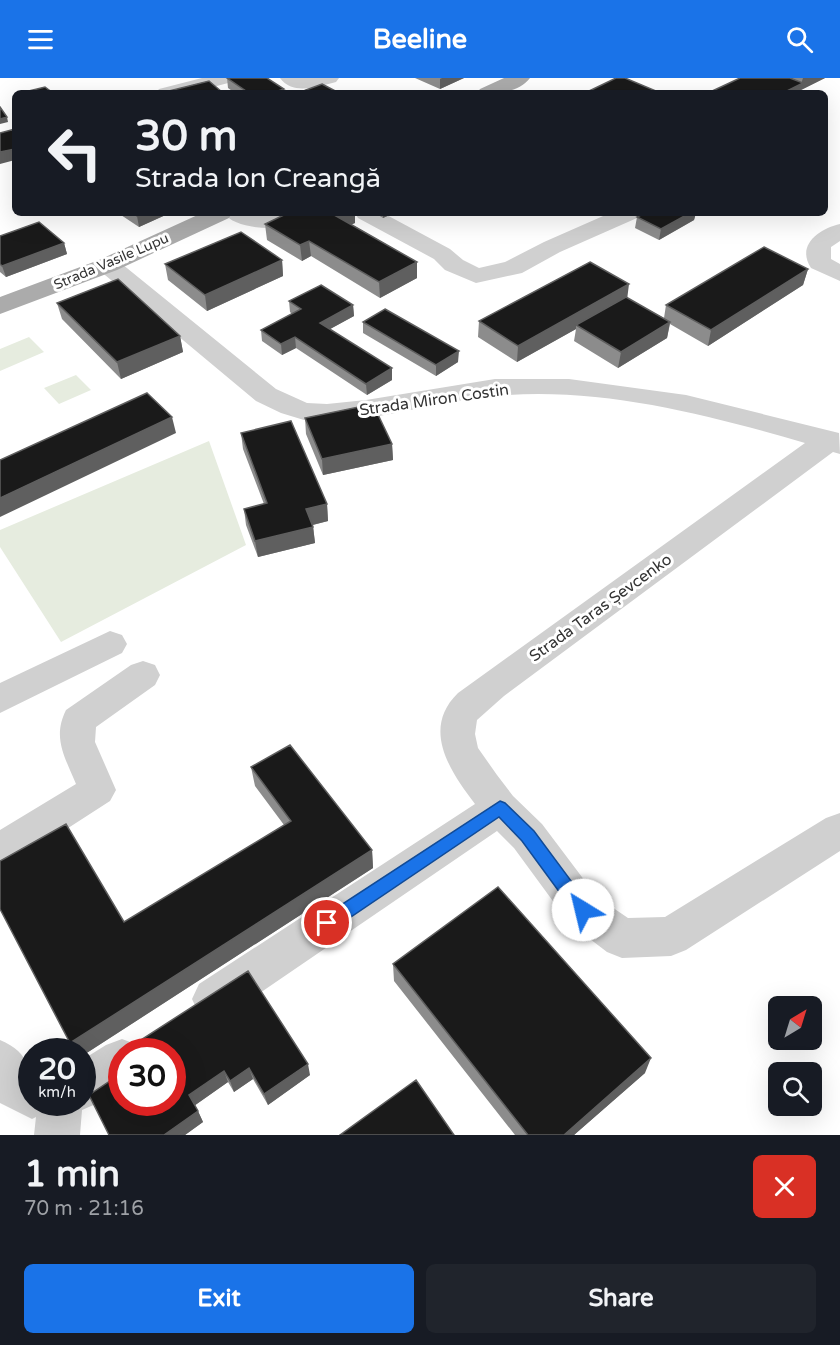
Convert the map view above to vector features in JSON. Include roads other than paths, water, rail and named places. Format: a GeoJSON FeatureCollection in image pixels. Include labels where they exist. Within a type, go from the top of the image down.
{"type":"FeatureCollection","features":[{"type":"Feature","properties":{"kind":"main road"},"geometry":{"type":"LineString","coordinates":[[494,90],[520,78]]}},
{"type":"Feature","properties":{"kind":"main road","name":"Strada Vasile Lupu"},"geometry":{"type":"LineString","coordinates":[[0,306],[108,265],[214,216]]}},
{"type":"Feature","properties":{"kind":"street"},"geometry":{"type":"LineString","coordinates":[[178,90],[225,78]]}},
{"type":"Feature","properties":{"kind":"street"},"geometry":{"type":"LineString","coordinates":[[290,78],[305,84],[329,78]]}},
{"type":"Feature","properties":{"kind":"street"},"geometry":{"type":"LineString","coordinates":[[243,216],[257,221],[277,222],[295,216]]}},
{"type":"Feature","properties":{"kind":"street"},"geometry":{"type":"LineString","coordinates":[[372,216],[442,254],[454,265],[476,276],[513,268],[552,247],[622,216]]}},
{"type":"Feature","properties":{"kind":"street"},"geometry":{"type":"LineString","coordinates":[[840,231],[819,244],[818,255],[820,264],[840,274]]}},
{"type":"Feature","properties":{"kind":"street","name":"Strada Miron Costin"},"geometry":{"type":"LineString","coordinates":[[108,265],[266,395],[291,407],[316,413],[354,411],[485,388],[540,387],[607,391],[657,398],[744,417],[834,442]]}},
{"type":"Feature","properties":{"kind":"street","name":"Strada Taras Șevcenko"},"geometry":{"type":"LineString","coordinates":[[834,442],[492,686],[463,711],[456,725],[458,749],[500,808],[528,836],[583,910],[622,938],[671,936],[840,830]]}},
{"type":"Feature","properties":{"kind":"street"},"geometry":{"type":"LineString","coordinates":[[0,698],[110,644]]}},
{"type":"Feature","properties":{"kind":"street"},"geometry":{"type":"LineString","coordinates":[[0,851],[97,790],[77,742],[79,720],[143,675]]}},
{"type":"Feature","properties":{"kind":"street"},"geometry":{"type":"LineString","coordinates":[[155,1038],[500,808]]}},
{"type":"Feature","properties":{"kind":"street"},"geometry":{"type":"LineString","coordinates":[[0,1062],[14,1086],[18,1088]]}},
{"type":"Feature","properties":{"kind":"street"},"geometry":{"type":"LineString","coordinates":[[57,1135],[59,1116]]}}]}
